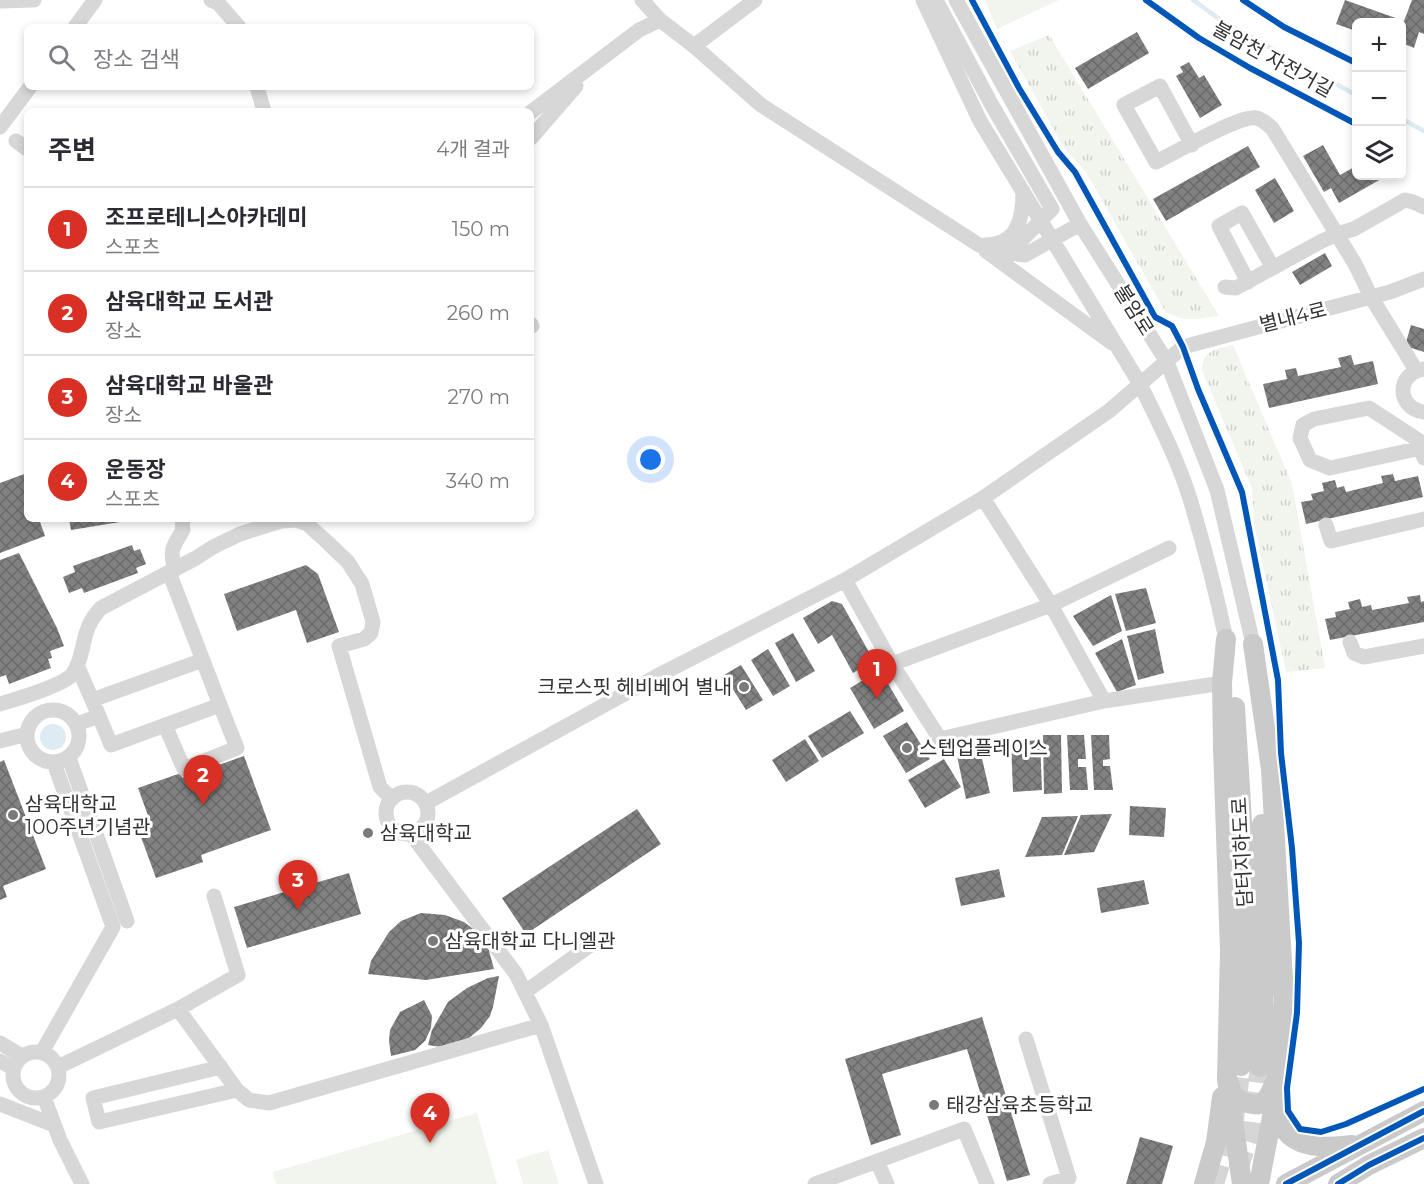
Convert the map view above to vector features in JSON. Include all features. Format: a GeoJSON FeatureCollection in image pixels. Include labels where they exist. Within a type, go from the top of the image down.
{"type":"FeatureCollection","features":[{"type":"Feature","properties":{"kind":"main road"},"geometry":{"type":"LineString","coordinates":[[1226,639],[1222,683],[1230,951],[1251,1066],[1275,1101],[1283,1127],[1295,1139],[1330,1148],[1361,1144]]}},
{"type":"Feature","properties":{"kind":"main road","name":"담터지하도로"},"geometry":{"type":"LineString","coordinates":[[1226,639],[1234,697],[1247,952],[1246,1019],[1251,1066]]}},
{"type":"Feature","properties":{"kind":"main road"},"geometry":{"type":"LineString","coordinates":[[1204,1184],[1216,1142],[1284,998],[1271,769],[1252,644]]}},
{"type":"Feature","properties":{"kind":"main road"},"geometry":{"type":"LineString","coordinates":[[1242,1184],[1229,1106],[1227,1079],[1251,1066]]}},
{"type":"Feature","properties":{"kind":"main road"},"geometry":{"type":"LineString","coordinates":[[1259,1184],[1275,1101]]}},
{"type":"Feature","properties":{"kind":"main road"},"geometry":{"type":"LineString","coordinates":[[1286,1184],[1424,1111]]}},
{"type":"Feature","properties":{"kind":"main road"},"geometry":{"type":"LineString","coordinates":[[1338,1184],[1369,1165],[1424,1138]]}},
{"type":"Feature","properties":{"kind":"street"},"geometry":{"type":"LineString","coordinates":[[0,1],[34,0]]}},
{"type":"Feature","properties":{"kind":"street"},"geometry":{"type":"LineString","coordinates":[[77,24],[96,0]]}},
{"type":"Feature","properties":{"kind":"street"},"geometry":{"type":"LineString","coordinates":[[211,0],[218,3],[236,24]]}},
{"type":"Feature","properties":{"kind":"street"},"geometry":{"type":"LineString","coordinates":[[642,0],[660,20],[694,46],[761,105],[979,245],[1117,347]]}},
{"type":"Feature","properties":{"kind":"street"},"geometry":{"type":"LineString","coordinates":[[694,46],[754,0]]}},
{"type":"Feature","properties":{"kind":"street","name":"불암로"},"geometry":{"type":"LineString","coordinates":[[923,0],[980,121],[1140,384],[1159,423],[1190,498],[1226,639]]}},
{"type":"Feature","properties":{"kind":"street"},"geometry":{"type":"LineString","coordinates":[[936,0],[989,100],[1052,209],[1009,253]]}},
{"type":"Feature","properties":{"kind":"street","name":"불암로"},"geometry":{"type":"LineString","coordinates":[[956,0],[1080,224],[1167,362],[1217,490],[1252,644]]}},
{"type":"Feature","properties":{"kind":"street"},"geometry":{"type":"LineString","coordinates":[[534,110],[639,30],[660,20]]}},
{"type":"Feature","properties":{"kind":"street"},"geometry":{"type":"LineString","coordinates":[[534,134],[595,63]]}},
{"type":"Feature","properties":{"kind":"street"},"geometry":{"type":"LineString","coordinates":[[1192,145],[1160,86],[1124,105],[1156,162],[1192,145],[1246,118],[1259,118],[1272,128],[1355,264],[1371,297],[1420,369],[1405,381],[1403,394],[1410,407],[1424,412]]}},
{"type":"Feature","properties":{"kind":"street"},"geometry":{"type":"LineString","coordinates":[[0,127],[28,90]]}},
{"type":"Feature","properties":{"kind":"street"},"geometry":{"type":"LineString","coordinates":[[258,90],[263,108]]}},
{"type":"Feature","properties":{"kind":"street"},"geometry":{"type":"LineString","coordinates":[[979,245],[994,245],[1009,239],[1023,213],[1023,190]]}},
{"type":"Feature","properties":{"kind":"street"},"geometry":{"type":"LineString","coordinates":[[1225,287],[1236,288],[1405,201],[1424,207]]}},
{"type":"Feature","properties":{"kind":"street"},"geometry":{"type":"LineString","coordinates":[[1248,282],[1219,226],[1242,213],[1272,268]]}},
{"type":"Feature","properties":{"kind":"street"},"geometry":{"type":"LineString","coordinates":[[979,245],[1025,255],[1080,224]]}},
{"type":"Feature","properties":{"kind":"street","name":"별내4로"},"geometry":{"type":"LineString","coordinates":[[426,804],[659,675],[845,580],[982,498],[1109,411],[1183,347],[1390,292],[1424,279]]}},
{"type":"Feature","properties":{"kind":"street"},"geometry":{"type":"LineString","coordinates":[[1369,408],[1418,441],[1423,453],[1330,468],[1310,460],[1300,438],[1303,425],[1314,419],[1369,408]]}},
{"type":"Feature","properties":{"kind":"street"},"geometry":{"type":"LineString","coordinates":[[982,498],[1051,605],[1104,701]]}},
{"type":"Feature","properties":{"kind":"street"},"geometry":{"type":"LineString","coordinates":[[1326,525],[1331,541],[1424,519]]}},
{"type":"Feature","properties":{"kind":"street"},"geometry":{"type":"LineString","coordinates":[[165,725],[184,769],[237,748],[172,571],[172,548],[183,530],[182,522]]}},
{"type":"Feature","properties":{"kind":"street"},"geometry":{"type":"LineString","coordinates":[[0,704],[62,681],[72,675],[78,665],[91,618],[101,608],[213,547],[240,534],[278,522]]}},
{"type":"Feature","properties":{"kind":"street"},"geometry":{"type":"LineString","coordinates":[[302,522],[307,524],[348,562],[362,584],[373,622],[371,633],[364,639],[339,646],[380,787],[392,799]]}},
{"type":"Feature","properties":{"kind":"street"},"geometry":{"type":"LineString","coordinates":[[892,664],[1051,605],[1169,548]]}},
{"type":"Feature","properties":{"kind":"street"},"geometry":{"type":"LineString","coordinates":[[845,580],[892,664],[940,739],[1104,701],[1222,683]]}},
{"type":"Feature","properties":{"kind":"street"},"geometry":{"type":"LineString","coordinates":[[1350,642],[1354,653],[1364,657],[1424,646]]}},
{"type":"Feature","properties":{"kind":"street"},"geometry":{"type":"LineString","coordinates":[[92,700],[203,660]]}},
{"type":"Feature","properties":{"kind":"street"},"geometry":{"type":"LineString","coordinates":[[78,665],[111,745],[220,705]]}},
{"type":"Feature","properties":{"kind":"street"},"geometry":{"type":"LineString","coordinates":[[36,691],[45,711]]}},
{"type":"Feature","properties":{"kind":"street"},"geometry":{"type":"LineString","coordinates":[[45,711],[60,711],[67,713],[77,724],[80,739],[74,753],[62,761],[40,759],[34,755],[27,741],[32,720],[45,711]]}},
{"type":"Feature","properties":{"kind":"street"},"geometry":{"type":"LineString","coordinates":[[77,724],[99,716]]}},
{"type":"Feature","properties":{"kind":"street"},"geometry":{"type":"LineString","coordinates":[[0,741],[27,734]]}},
{"type":"Feature","properties":{"kind":"street"},"geometry":{"type":"LineString","coordinates":[[42,1052],[120,924],[62,761]]}},
{"type":"Feature","properties":{"kind":"street"},"geometry":{"type":"LineString","coordinates":[[403,793],[416,795],[426,804],[428,816],[426,823],[417,832],[411,834],[398,832],[388,823],[386,811],[392,799],[403,793]]}},
{"type":"Feature","properties":{"kind":"street"},"geometry":{"type":"LineString","coordinates":[[411,834],[516,974],[541,1025],[596,1184]]}},
{"type":"Feature","properties":{"kind":"street"},"geometry":{"type":"LineString","coordinates":[[58,1067],[178,1009],[238,975],[214,896]]}},
{"type":"Feature","properties":{"kind":"street"},"geometry":{"type":"LineString","coordinates":[[525,992],[592,944]]}},
{"type":"Feature","properties":{"kind":"street"},"geometry":{"type":"LineString","coordinates":[[178,1009],[237,1090],[249,1100],[269,1103],[541,1025]]}},
{"type":"Feature","properties":{"kind":"street"},"geometry":{"type":"LineString","coordinates":[[1026,1038],[1069,1178],[1050,1184]]}},
{"type":"Feature","properties":{"kind":"street"},"geometry":{"type":"LineString","coordinates":[[0,1043],[12,1062],[14,1083],[23,1094],[37,1098],[44,1097],[56,1088],[59,1081],[58,1067],[49,1055],[42,1052],[28,1053],[12,1062]]}},
{"type":"Feature","properties":{"kind":"street"},"geometry":{"type":"LineString","coordinates":[[221,1067],[93,1098],[99,1122],[237,1090]]}},
{"type":"Feature","properties":{"kind":"street"},"geometry":{"type":"LineString","coordinates":[[44,1097],[54,1125],[82,1184]]}},
{"type":"Feature","properties":{"kind":"street"},"geometry":{"type":"LineString","coordinates":[[0,1104],[54,1125]]}},
{"type":"Feature","properties":{"kind":"street"},"geometry":{"type":"LineString","coordinates":[[815,1184],[964,1129],[987,1184]]}},
{"type":"Feature","properties":{"kind":"street"},"geometry":{"type":"LineString","coordinates":[[877,1161],[887,1184]]}},
{"type":"Feature","properties":{"kind":"green space"},"geometry":{"type":"Polygon","coordinates":[[[985,0],[1059,0],[997,29],[985,0]]]}},
{"type":"Feature","properties":{"kind":"green space"},"geometry":{"type":"Polygon","coordinates":[[[1049,35],[1219,316],[1185,319],[1165,311],[1086,172],[1064,148],[1010,51],[1049,35]]]}},
{"type":"Feature","properties":{"kind":"green space"},"geometry":{"type":"Polygon","coordinates":[[[1233,345],[1292,484],[1325,668],[1286,672],[1254,524],[1252,488],[1202,371],[1208,354],[1233,345]]]}},
{"type":"Feature","properties":{"kind":"green space"},"geometry":{"type":"Polygon","coordinates":[[[477,1113],[497,1184],[276,1184],[273,1172],[477,1113]]]}},
{"type":"Feature","properties":{"kind":"green space"},"geometry":{"type":"Polygon","coordinates":[[[548,1150],[559,1184],[523,1184],[516,1160],[548,1150]]]}},
{"type":"Feature","properties":{"kind":"shaded area"},"geometry":{"type":"Polygon","coordinates":[[[53,724],[62,728],[66,737],[62,746],[53,750],[44,746],[40,737],[44,728],[53,724]]]}},
{"type":"Feature","properties":{"kind":"building"},"geometry":{"type":"Polygon","coordinates":[[[1345,0],[1396,18],[1352,18],[1352,30],[1336,24],[1345,0]]]}},
{"type":"Feature","properties":{"kind":"building"},"geometry":{"type":"Polygon","coordinates":[[[1412,0],[1424,0],[1424,34],[1419,32],[1414,48],[1406,45],[1405,18],[1412,0]]]}},
{"type":"Feature","properties":{"kind":"building"},"geometry":{"type":"Polygon","coordinates":[[[1137,32],[1149,53],[1088,89],[1075,68],[1137,32]]]}},
{"type":"Feature","properties":{"kind":"building"},"geometry":{"type":"Polygon","coordinates":[[[1189,62],[1199,78],[1204,75],[1222,105],[1200,118],[1176,76],[1183,72],[1180,67],[1189,62]]]}},
{"type":"Feature","properties":{"kind":"building"},"geometry":{"type":"Polygon","coordinates":[[[1323,145],[1340,175],[1352,168],[1352,180],[1379,180],[1339,203],[1331,188],[1324,192],[1303,156],[1323,145]]]}},
{"type":"Feature","properties":{"kind":"building"},"geometry":{"type":"Polygon","coordinates":[[[1248,146],[1260,167],[1166,221],[1153,199],[1248,146]]]}},
{"type":"Feature","properties":{"kind":"building"},"geometry":{"type":"Polygon","coordinates":[[[1275,178],[1294,211],[1274,223],[1255,190],[1275,178]]]}},
{"type":"Feature","properties":{"kind":"building"},"geometry":{"type":"Polygon","coordinates":[[[1325,253],[1332,266],[1300,285],[1292,272],[1325,253]]]}},
{"type":"Feature","properties":{"kind":"building"},"geometry":{"type":"Polygon","coordinates":[[[1411,325],[1424,329],[1424,352],[1405,346],[1411,325]]]}},
{"type":"Feature","properties":{"kind":"building"},"geometry":{"type":"Polygon","coordinates":[[[1351,355],[1354,365],[1373,361],[1378,384],[1269,408],[1263,384],[1287,379],[1285,370],[1296,368],[1298,376],[1341,367],[1338,358],[1351,355]]]}},
{"type":"Feature","properties":{"kind":"building"},"geometry":{"type":"Polygon","coordinates":[[[24,474],[24,522],[40,522],[45,536],[0,553],[0,483],[24,474]]]}},
{"type":"Feature","properties":{"kind":"building"},"geometry":{"type":"Polygon","coordinates":[[[1393,474],[1395,481],[1418,476],[1423,497],[1306,524],[1301,502],[1313,500],[1311,494],[1324,491],[1322,483],[1335,480],[1337,488],[1344,486],[1346,492],[1383,483],[1381,476],[1393,474]]]}},
{"type":"Feature","properties":{"kind":"building"},"geometry":{"type":"Polygon","coordinates":[[[70,522],[120,522],[71,530],[70,522]]]}},
{"type":"Feature","properties":{"kind":"building"},"geometry":{"type":"Polygon","coordinates":[[[132,545],[134,551],[140,549],[146,564],[136,568],[138,573],[84,593],[82,588],[69,593],[63,577],[75,572],[73,566],[132,545]]]}},
{"type":"Feature","properties":{"kind":"building"},"geometry":{"type":"Polygon","coordinates":[[[19,553],[64,646],[50,651],[52,658],[48,659],[51,668],[9,684],[6,675],[0,677],[0,560],[19,553]]]}},
{"type":"Feature","properties":{"kind":"building"},"geometry":{"type":"Polygon","coordinates":[[[306,565],[318,574],[339,632],[307,643],[296,610],[237,631],[224,594],[306,565]]]}},
{"type":"Feature","properties":{"kind":"building"},"geometry":{"type":"Polygon","coordinates":[[[1146,588],[1156,623],[1126,631],[1115,594],[1146,588]]]}},
{"type":"Feature","properties":{"kind":"building"},"geometry":{"type":"Polygon","coordinates":[[[1111,595],[1122,631],[1093,646],[1073,616],[1111,595]]]}},
{"type":"Feature","properties":{"kind":"building"},"geometry":{"type":"Polygon","coordinates":[[[1420,595],[1421,602],[1424,601],[1424,622],[1330,640],[1325,619],[1336,617],[1335,612],[1350,609],[1348,602],[1360,599],[1362,607],[1371,605],[1372,610],[1409,603],[1407,597],[1420,595]]]}},
{"type":"Feature","properties":{"kind":"building"},"geometry":{"type":"Polygon","coordinates":[[[832,601],[842,604],[874,661],[853,673],[832,635],[818,644],[803,618],[832,601]]]}},
{"type":"Feature","properties":{"kind":"building"},"geometry":{"type":"Polygon","coordinates":[[[1155,629],[1164,673],[1138,680],[1127,636],[1155,629]]]}},
{"type":"Feature","properties":{"kind":"building"},"geometry":{"type":"Polygon","coordinates":[[[793,633],[815,671],[796,682],[775,643],[793,633]]]}},
{"type":"Feature","properties":{"kind":"building"},"geometry":{"type":"Polygon","coordinates":[[[1122,639],[1136,685],[1117,692],[1095,653],[1122,639]]]}},
{"type":"Feature","properties":{"kind":"building"},"geometry":{"type":"Polygon","coordinates":[[[768,649],[790,686],[773,696],[751,660],[768,649]]]}},
{"type":"Feature","properties":{"kind":"building","name":"크로스핏 헤비베어 별내"},"geometry":{"type":"Polygon","coordinates":[[[741,665],[763,700],[746,710],[724,675],[741,665]]]}},
{"type":"Feature","properties":{"kind":"building"},"geometry":{"type":"Polygon","coordinates":[[[880,670],[904,711],[874,729],[850,688],[880,670]]]}},
{"type":"Feature","properties":{"kind":"building"},"geometry":{"type":"Polygon","coordinates":[[[850,711],[864,733],[822,758],[808,736],[850,711]]]}},
{"type":"Feature","properties":{"kind":"building","name":"스텝업플레이스"},"geometry":{"type":"Polygon","coordinates":[[[907,722],[930,759],[906,773],[883,736],[907,722]]]}},
{"type":"Feature","properties":{"kind":"building"},"geometry":{"type":"Polygon","coordinates":[[[1043,735],[1061,735],[1062,793],[1044,794],[1043,735]]]}},
{"type":"Feature","properties":{"kind":"building"},"geometry":{"type":"Polygon","coordinates":[[[1067,735],[1084,735],[1086,759],[1078,759],[1078,767],[1086,767],[1088,790],[1070,790],[1067,735]]]}},
{"type":"Feature","properties":{"kind":"building"},"geometry":{"type":"Polygon","coordinates":[[[1091,735],[1109,735],[1110,759],[1103,760],[1103,766],[1110,766],[1113,790],[1094,790],[1091,735]]]}},
{"type":"Feature","properties":{"kind":"building"},"geometry":{"type":"Polygon","coordinates":[[[805,739],[819,761],[786,782],[772,760],[805,739]]]}},
{"type":"Feature","properties":{"kind":"building"},"geometry":{"type":"Polygon","coordinates":[[[1040,740],[1042,790],[1013,792],[1011,742],[1040,740]]]}},
{"type":"Feature","properties":{"kind":"building"},"geometry":{"type":"Polygon","coordinates":[[[978,741],[990,793],[966,799],[955,746],[978,741]]]}},
{"type":"Feature","properties":{"kind":"building"},"geometry":{"type":"Polygon","coordinates":[[[244,756],[271,830],[201,855],[203,862],[156,878],[137,826],[150,821],[138,788],[181,773],[182,778],[244,756]]]}},
{"type":"Feature","properties":{"kind":"building"},"geometry":{"type":"Polygon","coordinates":[[[944,759],[961,787],[925,808],[908,780],[944,759]]]}},
{"type":"Feature","properties":{"kind":"building","name":"삼육대학교 100주년기념관"},"geometry":{"type":"Polygon","coordinates":[[[4,760],[46,869],[3,886],[7,897],[0,900],[0,762],[4,760]]]}},
{"type":"Feature","properties":{"kind":"building"},"geometry":{"type":"Polygon","coordinates":[[[1130,806],[1166,808],[1164,837],[1129,835],[1130,806]]]}},
{"type":"Feature","properties":{"kind":"building"},"geometry":{"type":"Polygon","coordinates":[[[637,809],[661,844],[526,934],[502,898],[637,809]]]}},
{"type":"Feature","properties":{"kind":"building"},"geometry":{"type":"Polygon","coordinates":[[[1112,814],[1094,852],[1064,855],[1081,815],[1112,814]]]}},
{"type":"Feature","properties":{"kind":"building"},"geometry":{"type":"Polygon","coordinates":[[[1078,816],[1062,855],[1025,857],[1042,817],[1078,816]]]}},
{"type":"Feature","properties":{"kind":"building"},"geometry":{"type":"Polygon","coordinates":[[[999,869],[1005,897],[961,906],[955,878],[999,869]]]}},
{"type":"Feature","properties":{"kind":"building"},"geometry":{"type":"Polygon","coordinates":[[[349,873],[361,914],[247,948],[234,907],[349,873]]]}},
{"type":"Feature","properties":{"kind":"building"},"geometry":{"type":"Polygon","coordinates":[[[1144,880],[1149,904],[1101,913],[1097,888],[1144,880]]]}},
{"type":"Feature","properties":{"kind":"building","name":"삼육대학교 다니엘관"},"geometry":{"type":"Polygon","coordinates":[[[421,913],[445,915],[464,922],[481,935],[488,947],[494,969],[426,980],[368,974],[371,961],[389,932],[401,921],[421,913]]]}},
{"type":"Feature","properties":{"kind":"building"},"geometry":{"type":"Polygon","coordinates":[[[499,976],[490,1016],[481,1028],[469,1038],[441,1047],[428,1045],[432,1030],[448,1002],[467,988],[488,978],[499,976]]]}},
{"type":"Feature","properties":{"kind":"building"},"geometry":{"type":"Polygon","coordinates":[[[424,1000],[432,1016],[431,1028],[425,1041],[415,1050],[391,1056],[390,1030],[400,1012],[424,1000]]]}},
{"type":"Feature","properties":{"kind":"building"},"geometry":{"type":"Polygon","coordinates":[[[982,1017],[1030,1175],[1007,1181],[967,1049],[882,1074],[901,1135],[871,1145],[845,1059],[982,1017]]]}},
{"type":"Feature","properties":{"kind":"building"},"geometry":{"type":"Polygon","coordinates":[[[1140,1137],[1173,1146],[1162,1184],[1126,1184],[1140,1137]]]}},
{"type":"Feature","properties":{"kind":"waterway"},"geometry":{"type":"LineString","coordinates":[[1193,0],[1222,21],[1352,93]]}},
{"type":"Feature","properties":{"kind":"waterway"},"geometry":{"type":"LineString","coordinates":[[1406,121],[1424,131]]}},
{"type":"Feature","properties":{"kind":"tunnel"},"geometry":{"type":"LineString","coordinates":[[1214,1184],[1234,1119],[1241,1066]]}},
{"type":"Feature","properties":{"kind":"tunnel"},"geometry":{"type":"LineString","coordinates":[[1238,1170],[1252,1125],[1260,1067]]}},
{"type":"Feature","properties":{"kind":"cycle path"},"geometry":{"type":"LineString","coordinates":[[972,0],[1019,88],[1058,152],[1075,172],[1155,317],[1172,326],[1183,347],[1198,389],[1242,492],[1278,680],[1281,753],[1292,848],[1299,943],[1297,1013],[1287,1088],[1288,1111],[1300,1129],[1321,1132],[1346,1124],[1424,1089]]}},
{"type":"Feature","properties":{"kind":"cycle path","name":"불암천 자전거길"},"geometry":{"type":"LineString","coordinates":[[1146,0],[1199,38],[1352,122]]}},
{"type":"Feature","properties":{"kind":"cycle path"},"geometry":{"type":"LineString","coordinates":[[1243,0],[1284,27],[1352,61]]}},
{"type":"Feature","properties":{"kind":"cycle path"},"geometry":{"type":"LineString","coordinates":[[1286,1184],[1424,1111]]}},
{"type":"Feature","properties":{"kind":"cycle path"},"geometry":{"type":"LineString","coordinates":[[1338,1184],[1369,1165],[1424,1138]]}},
{"type":"Feature","properties":{"kind":"place","name":"크로스핏 헤비베어 별내"},"geometry":{"type":"Point","coordinates":[744,687]}},
{"type":"Feature","properties":{"kind":"place","name":"조프로테니스아카데미"},"geometry":{"type":"Point","coordinates":[877,699]}},
{"type":"Feature","properties":{"kind":"place","name":"스텝업플레이스"},"geometry":{"type":"Point","coordinates":[907,748]}},
{"type":"Feature","properties":{"kind":"place","name":"삼육대학교 도서관"},"geometry":{"type":"Point","coordinates":[203,805]}},
{"type":"Feature","properties":{"kind":"place","name":"삼육대학교 100주년기념관"},"geometry":{"type":"Point","coordinates":[13,815]}},
{"type":"Feature","properties":{"kind":"place","name":"삼육대학교"},"geometry":{"type":"Point","coordinates":[368,833]}},
{"type":"Feature","properties":{"kind":"place","name":"삼육대학교 바울관"},"geometry":{"type":"Point","coordinates":[298,910]}},
{"type":"Feature","properties":{"kind":"place","name":"삼육대학교 다니엘관"},"geometry":{"type":"Point","coordinates":[433,941]}},
{"type":"Feature","properties":{"kind":"place","name":"태강삼육초등학교"},"geometry":{"type":"Point","coordinates":[934,1105]}},
{"type":"Feature","properties":{"kind":"place","name":"운동장"},"geometry":{"type":"Point","coordinates":[430,1143]}}]}
